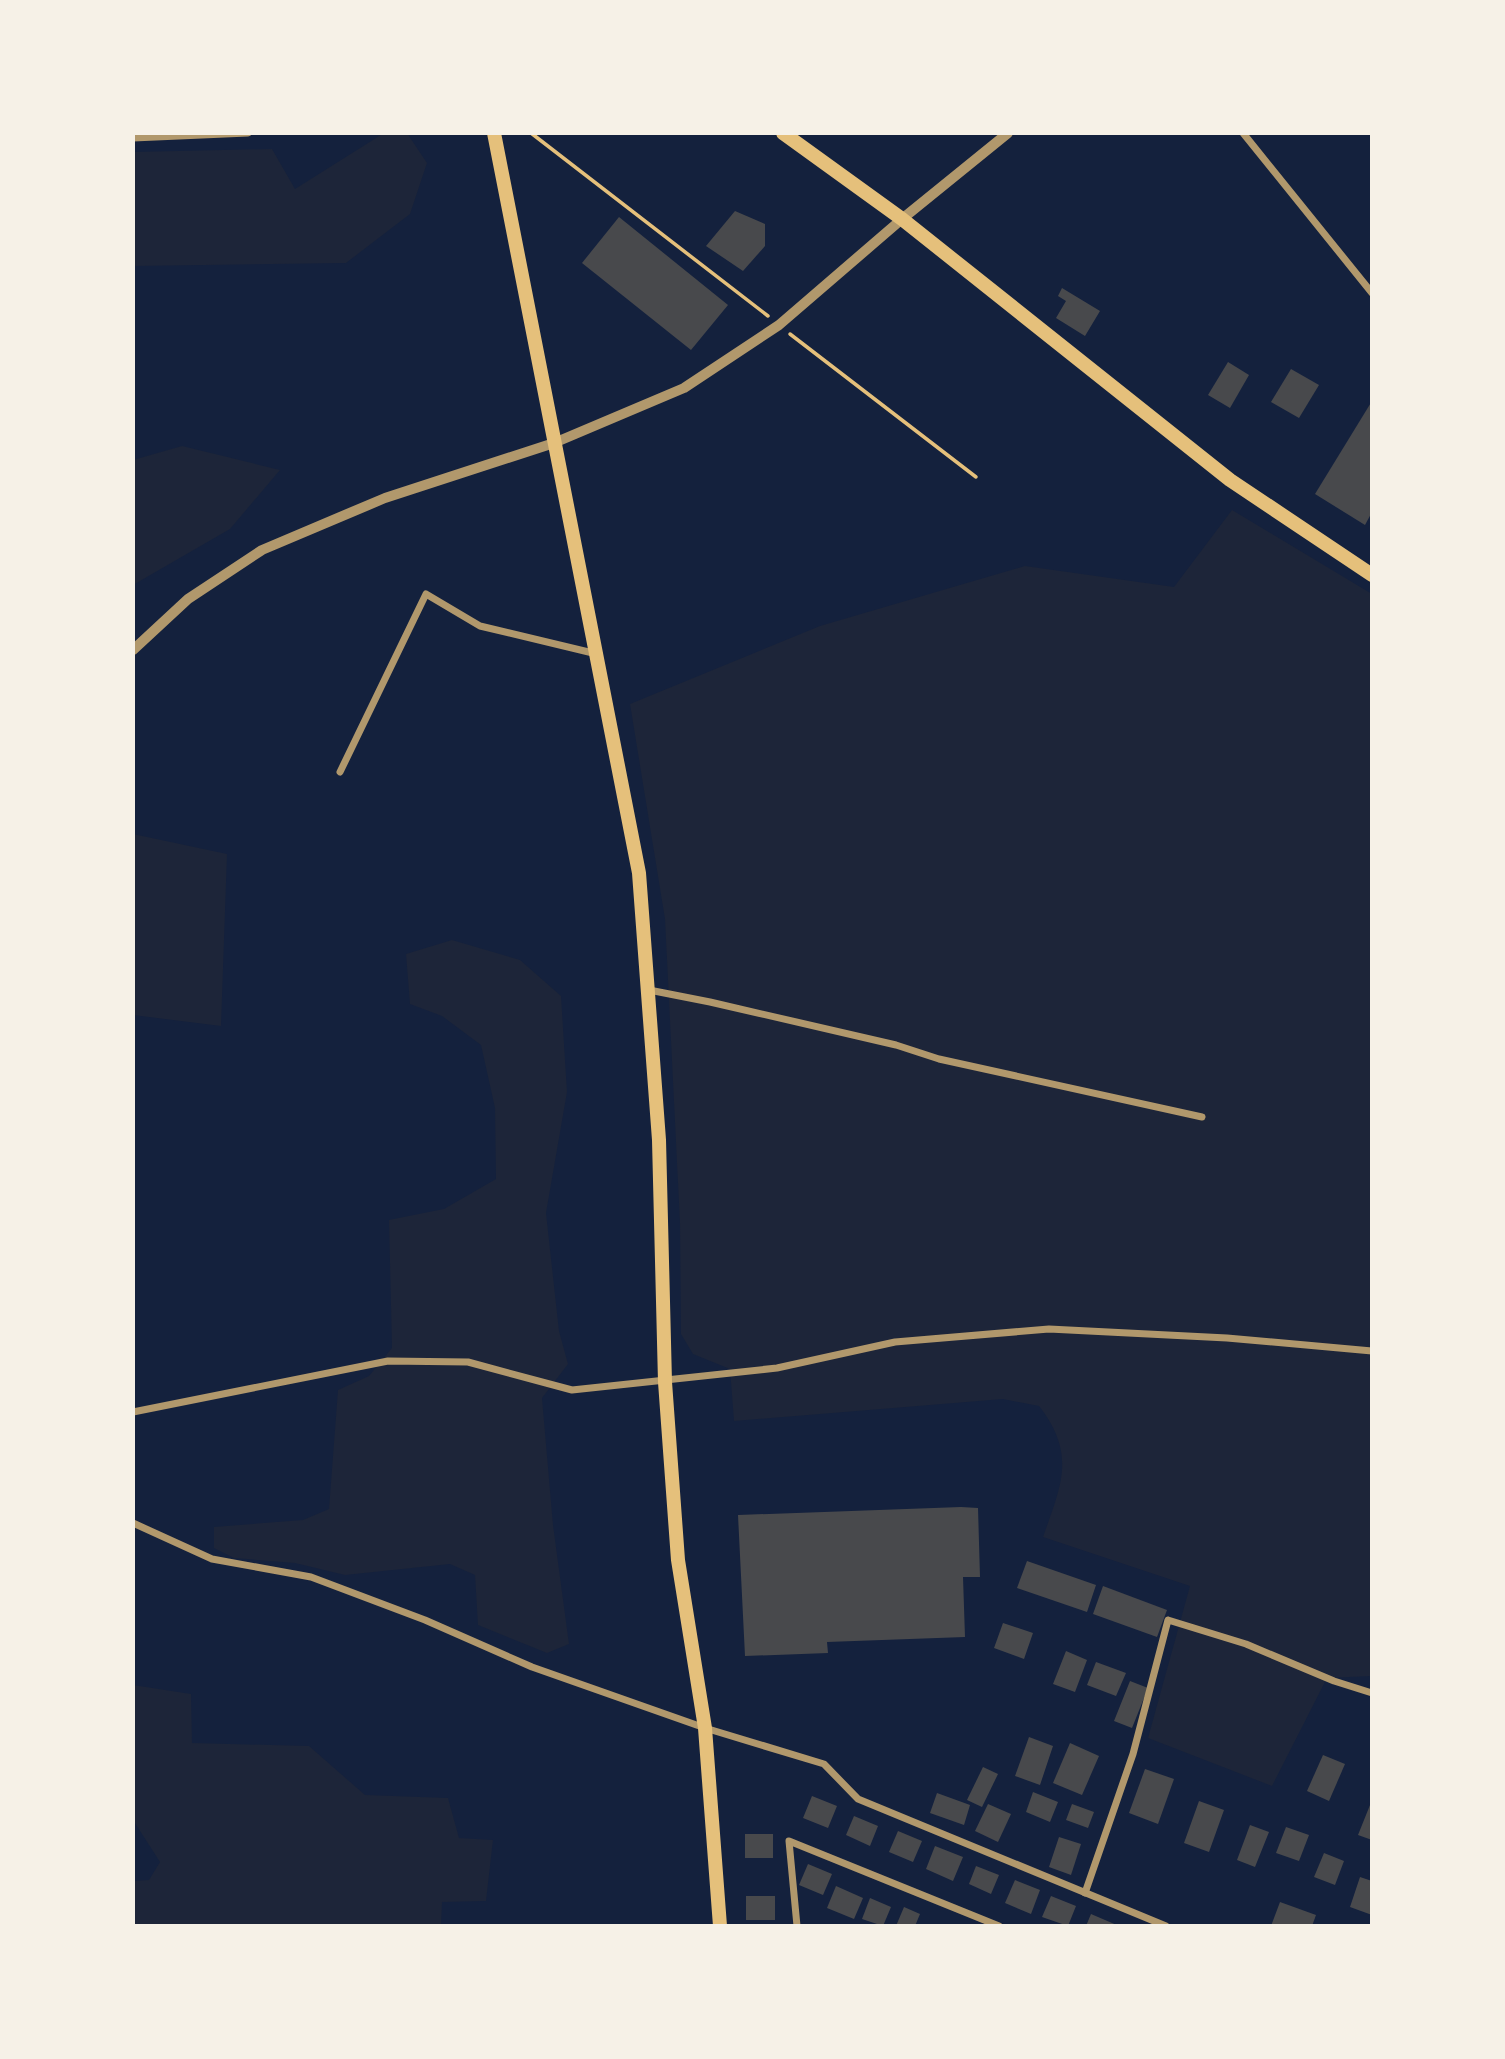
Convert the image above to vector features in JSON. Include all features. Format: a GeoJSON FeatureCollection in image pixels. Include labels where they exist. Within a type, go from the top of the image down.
{"type":"FeatureCollection","features":[{"type":"Feature","properties":{"kind":"main road"},"geometry":{"type":"LineString","coordinates":[[494,133],[639,873],[659,1140],[665,1382],[678,1560],[705,1728],[720,1926]]}},
{"type":"Feature","properties":{"kind":"main road"},"geometry":{"type":"LineString","coordinates":[[783,133],[902,219],[1230,480],[1372,575]]}},
{"type":"Feature","properties":{"kind":"street"},"geometry":{"type":"LineString","coordinates":[[133,138],[248,133]]}},
{"type":"Feature","properties":{"kind":"street"},"geometry":{"type":"LineString","coordinates":[[133,650],[188,599],[262,550],[385,498],[554,443],[684,388],[779,325],[902,219],[1009,133]]}},
{"type":"Feature","properties":{"kind":"street"},"geometry":{"type":"LineString","coordinates":[[1243,133],[1372,293]]}},
{"type":"Feature","properties":{"kind":"street"},"geometry":{"type":"LineString","coordinates":[[340,772],[426,594],[480,626],[598,654]]}},
{"type":"Feature","properties":{"kind":"street"},"geometry":{"type":"LineString","coordinates":[[649,990],[896,1045],[939,1059],[1202,1117]]}},
{"type":"Feature","properties":{"kind":"street"},"geometry":{"type":"LineString","coordinates":[[133,1412],[388,1362],[468,1362],[572,1390],[777,1368],[895,1342],[1048,1329],[1227,1338],[1372,1351]]}},
{"type":"Feature","properties":{"kind":"street"},"geometry":{"type":"LineString","coordinates":[[133,1523],[212,1559],[311,1577],[425,1620],[532,1667],[705,1728],[824,1764],[859,1800],[1166,1926]]}},
{"type":"Feature","properties":{"kind":"street"},"geometry":{"type":"LineString","coordinates":[[1084,1893],[1133,1754],[1168,1620],[1246,1644],[1334,1681],[1372,1693]]}},
{"type":"Feature","properties":{"kind":"street"},"geometry":{"type":"LineString","coordinates":[[797,1926],[789,1841],[999,1926]]}},
{"type":"Feature","properties":{"kind":"street"},"geometry":{"type":"LineString","coordinates":[[1140,1926],[1143,1917]]}},
{"type":"Feature","properties":{"kind":"path"},"geometry":{"type":"LineString","coordinates":[[531,133],[976,477]]}},
{"type":"Feature","properties":{"kind":"shaded area"},"geometry":{"type":"Polygon","coordinates":[[[384,133],[407,133],[427,163],[410,214],[346,263],[133,266],[133,152],[272,149],[295,189],[384,133]]]}},
{"type":"Feature","properties":{"kind":"shaded area"},"geometry":{"type":"Polygon","coordinates":[[[182,446],[280,470],[230,529],[133,585],[133,460],[182,446]]]}},
{"type":"Feature","properties":{"kind":"shaded area"},"geometry":{"type":"Polygon","coordinates":[[[1232,510],[1372,594],[1372,1676],[1327,1678],[1272,1786],[1148,1738],[1190,1586],[1043,1537],[1060,1486],[1062,1455],[1051,1424],[1039,1406],[1003,1399],[734,1421],[730,1369],[693,1354],[681,1334],[680,1223],[665,919],[630,704],[820,626],[1025,566],[1174,587],[1232,510]]]}},
{"type":"Feature","properties":{"kind":"shaded area"},"geometry":{"type":"Polygon","coordinates":[[[133,834],[227,854],[221,1026],[133,1015],[133,834]]]}},
{"type":"Feature","properties":{"kind":"shaded area"},"geometry":{"type":"Polygon","coordinates":[[[452,940],[520,960],[561,996],[567,1092],[546,1213],[559,1331],[568,1364],[542,1398],[553,1525],[569,1644],[547,1653],[478,1625],[475,1575],[450,1564],[345,1575],[295,1563],[234,1558],[214,1548],[214,1527],[303,1520],[329,1509],[338,1390],[369,1376],[392,1348],[389,1220],[444,1209],[496,1179],[495,1108],[481,1045],[442,1016],[410,1004],[406,954],[452,940]]]}},
{"type":"Feature","properties":{"kind":"shaded area"},"geometry":{"type":"Polygon","coordinates":[[[133,1685],[191,1694],[192,1743],[309,1746],[365,1795],[448,1798],[459,1838],[493,1840],[486,1901],[442,1902],[441,1926],[133,1926],[133,1881],[149,1880],[160,1862],[133,1820],[133,1685]]]}},
{"type":"Feature","properties":{"kind":"building"},"geometry":{"type":"Polygon","coordinates":[[[735,211],[765,224],[765,246],[743,271],[706,246],[735,211]]]}},
{"type":"Feature","properties":{"kind":"building"},"geometry":{"type":"Polygon","coordinates":[[[619,217],[728,305],[691,350],[582,263],[619,217]]]}},
{"type":"Feature","properties":{"kind":"building"},"geometry":{"type":"Polygon","coordinates":[[[1062,288],[1100,311],[1085,336],[1056,318],[1066,301],[1058,296],[1062,288]]]}},
{"type":"Feature","properties":{"kind":"building"},"geometry":{"type":"Polygon","coordinates":[[[1228,362],[1249,375],[1230,408],[1208,395],[1228,362]]]}},
{"type":"Feature","properties":{"kind":"building"},"geometry":{"type":"Polygon","coordinates":[[[1291,369],[1319,385],[1299,418],[1271,402],[1291,369]]]}},
{"type":"Feature","properties":{"kind":"building"},"geometry":{"type":"Polygon","coordinates":[[[1372,401],[1372,512],[1365,525],[1315,494],[1372,401]]]}},
{"type":"Feature","properties":{"kind":"building"},"geometry":{"type":"Polygon","coordinates":[[[978,1508],[980,1577],[963,1577],[965,1637],[827,1642],[828,1653],[745,1656],[738,1515],[978,1508]]]}},
{"type":"Feature","properties":{"kind":"building"},"geometry":{"type":"Polygon","coordinates":[[[1027,1561],[1096,1585],[1087,1612],[1017,1588],[1027,1561]]]}},
{"type":"Feature","properties":{"kind":"building"},"geometry":{"type":"Polygon","coordinates":[[[1103,1586],[1167,1610],[1157,1637],[1093,1614],[1103,1586]]]}},
{"type":"Feature","properties":{"kind":"building"},"geometry":{"type":"Polygon","coordinates":[[[1003,1623],[1033,1633],[1024,1659],[994,1648],[1003,1623]]]}},
{"type":"Feature","properties":{"kind":"building"},"geometry":{"type":"Polygon","coordinates":[[[1066,1651],[1087,1660],[1075,1692],[1053,1684],[1066,1651]]]}},
{"type":"Feature","properties":{"kind":"building"},"geometry":{"type":"Polygon","coordinates":[[[1096,1662],[1126,1673],[1116,1696],[1087,1685],[1096,1662]]]}},
{"type":"Feature","properties":{"kind":"building"},"geometry":{"type":"Polygon","coordinates":[[[1130,1681],[1148,1688],[1132,1728],[1114,1721],[1130,1681]]]}},
{"type":"Feature","properties":{"kind":"building"},"geometry":{"type":"Polygon","coordinates":[[[1029,1737],[1053,1746],[1040,1785],[1015,1776],[1029,1737]]]}},
{"type":"Feature","properties":{"kind":"building"},"geometry":{"type":"Polygon","coordinates":[[[1070,1743],[1099,1756],[1082,1795],[1053,1783],[1070,1743]]]}},
{"type":"Feature","properties":{"kind":"building"},"geometry":{"type":"Polygon","coordinates":[[[1323,1755],[1345,1764],[1329,1801],[1307,1791],[1323,1755]]]}},
{"type":"Feature","properties":{"kind":"building"},"geometry":{"type":"Polygon","coordinates":[[[983,1767],[998,1774],[982,1807],[967,1800],[983,1767]]]}},
{"type":"Feature","properties":{"kind":"building"},"geometry":{"type":"Polygon","coordinates":[[[1145,1769],[1174,1779],[1158,1824],[1129,1813],[1145,1769]]]}},
{"type":"Feature","properties":{"kind":"building"},"geometry":{"type":"Polygon","coordinates":[[[1033,1792],[1058,1802],[1050,1822],[1026,1812],[1033,1792]]]}},
{"type":"Feature","properties":{"kind":"building"},"geometry":{"type":"Polygon","coordinates":[[[937,1793],[970,1805],[964,1825],[930,1813],[937,1793]]]}},
{"type":"Feature","properties":{"kind":"building"},"geometry":{"type":"Polygon","coordinates":[[[812,1796],[837,1806],[828,1828],[803,1818],[812,1796]]]}},
{"type":"Feature","properties":{"kind":"building"},"geometry":{"type":"Polygon","coordinates":[[[1372,1800],[1372,1840],[1358,1835],[1372,1800]]]}},
{"type":"Feature","properties":{"kind":"building"},"geometry":{"type":"Polygon","coordinates":[[[1199,1801],[1224,1810],[1209,1852],[1184,1843],[1199,1801]]]}},
{"type":"Feature","properties":{"kind":"building"},"geometry":{"type":"Polygon","coordinates":[[[988,1804],[1011,1814],[998,1842],[975,1831],[988,1804]]]}},
{"type":"Feature","properties":{"kind":"building"},"geometry":{"type":"Polygon","coordinates":[[[1072,1804],[1094,1812],[1088,1828],[1066,1820],[1072,1804]]]}},
{"type":"Feature","properties":{"kind":"building"},"geometry":{"type":"Polygon","coordinates":[[[854,1816],[878,1826],[870,1846],[846,1835],[854,1816]]]}},
{"type":"Feature","properties":{"kind":"building"},"geometry":{"type":"Polygon","coordinates":[[[1250,1825],[1269,1832],[1255,1867],[1237,1860],[1250,1825]]]}},
{"type":"Feature","properties":{"kind":"building"},"geometry":{"type":"Polygon","coordinates":[[[1286,1827],[1309,1835],[1299,1861],[1276,1853],[1286,1827]]]}},
{"type":"Feature","properties":{"kind":"building"},"geometry":{"type":"Polygon","coordinates":[[[898,1831],[922,1841],[913,1862],[889,1852],[898,1831]]]}},
{"type":"Feature","properties":{"kind":"building"},"geometry":{"type":"Polygon","coordinates":[[[745,1834],[773,1834],[773,1858],[745,1858],[745,1834]]]}},
{"type":"Feature","properties":{"kind":"building"},"geometry":{"type":"Polygon","coordinates":[[[1059,1837],[1081,1844],[1071,1875],[1049,1867],[1059,1837]]]}},
{"type":"Feature","properties":{"kind":"building"},"geometry":{"type":"Polygon","coordinates":[[[935,1846],[963,1857],[953,1881],[926,1869],[935,1846]]]}},
{"type":"Feature","properties":{"kind":"building"},"geometry":{"type":"Polygon","coordinates":[[[1324,1853],[1344,1861],[1335,1885],[1314,1877],[1324,1853]]]}},
{"type":"Feature","properties":{"kind":"building"},"geometry":{"type":"Polygon","coordinates":[[[808,1864],[832,1874],[823,1895],[799,1885],[808,1864]]]}},
{"type":"Feature","properties":{"kind":"building"},"geometry":{"type":"Polygon","coordinates":[[[976,1866],[999,1875],[991,1894],[969,1884],[976,1866]]]}},
{"type":"Feature","properties":{"kind":"building"},"geometry":{"type":"Polygon","coordinates":[[[1360,1877],[1372,1881],[1372,1915],[1350,1907],[1360,1877]]]}},
{"type":"Feature","properties":{"kind":"building"},"geometry":{"type":"Polygon","coordinates":[[[1015,1880],[1040,1890],[1031,1914],[1005,1903],[1015,1880]]]}},
{"type":"Feature","properties":{"kind":"building"},"geometry":{"type":"Polygon","coordinates":[[[836,1886],[863,1898],[854,1919],[827,1908],[836,1886]]]}},
{"type":"Feature","properties":{"kind":"building"},"geometry":{"type":"Polygon","coordinates":[[[746,1896],[775,1896],[775,1920],[746,1920],[746,1896]]]}},
{"type":"Feature","properties":{"kind":"building"},"geometry":{"type":"Polygon","coordinates":[[[1051,1896],[1076,1906],[1068,1926],[1042,1917],[1051,1896]]]}},
{"type":"Feature","properties":{"kind":"building"},"geometry":{"type":"Polygon","coordinates":[[[870,1898],[891,1907],[883,1926],[862,1919],[870,1898]]]}},
{"type":"Feature","properties":{"kind":"building"},"geometry":{"type":"Polygon","coordinates":[[[1280,1902],[1316,1915],[1312,1926],[1271,1926],[1280,1902]]]}},
{"type":"Feature","properties":{"kind":"building"},"geometry":{"type":"Polygon","coordinates":[[[904,1907],[920,1914],[915,1926],[896,1926],[904,1907]]]}},
{"type":"Feature","properties":{"kind":"building"},"geometry":{"type":"Polygon","coordinates":[[[1091,1914],[1119,1926],[1086,1926],[1091,1914]]]}}]}
